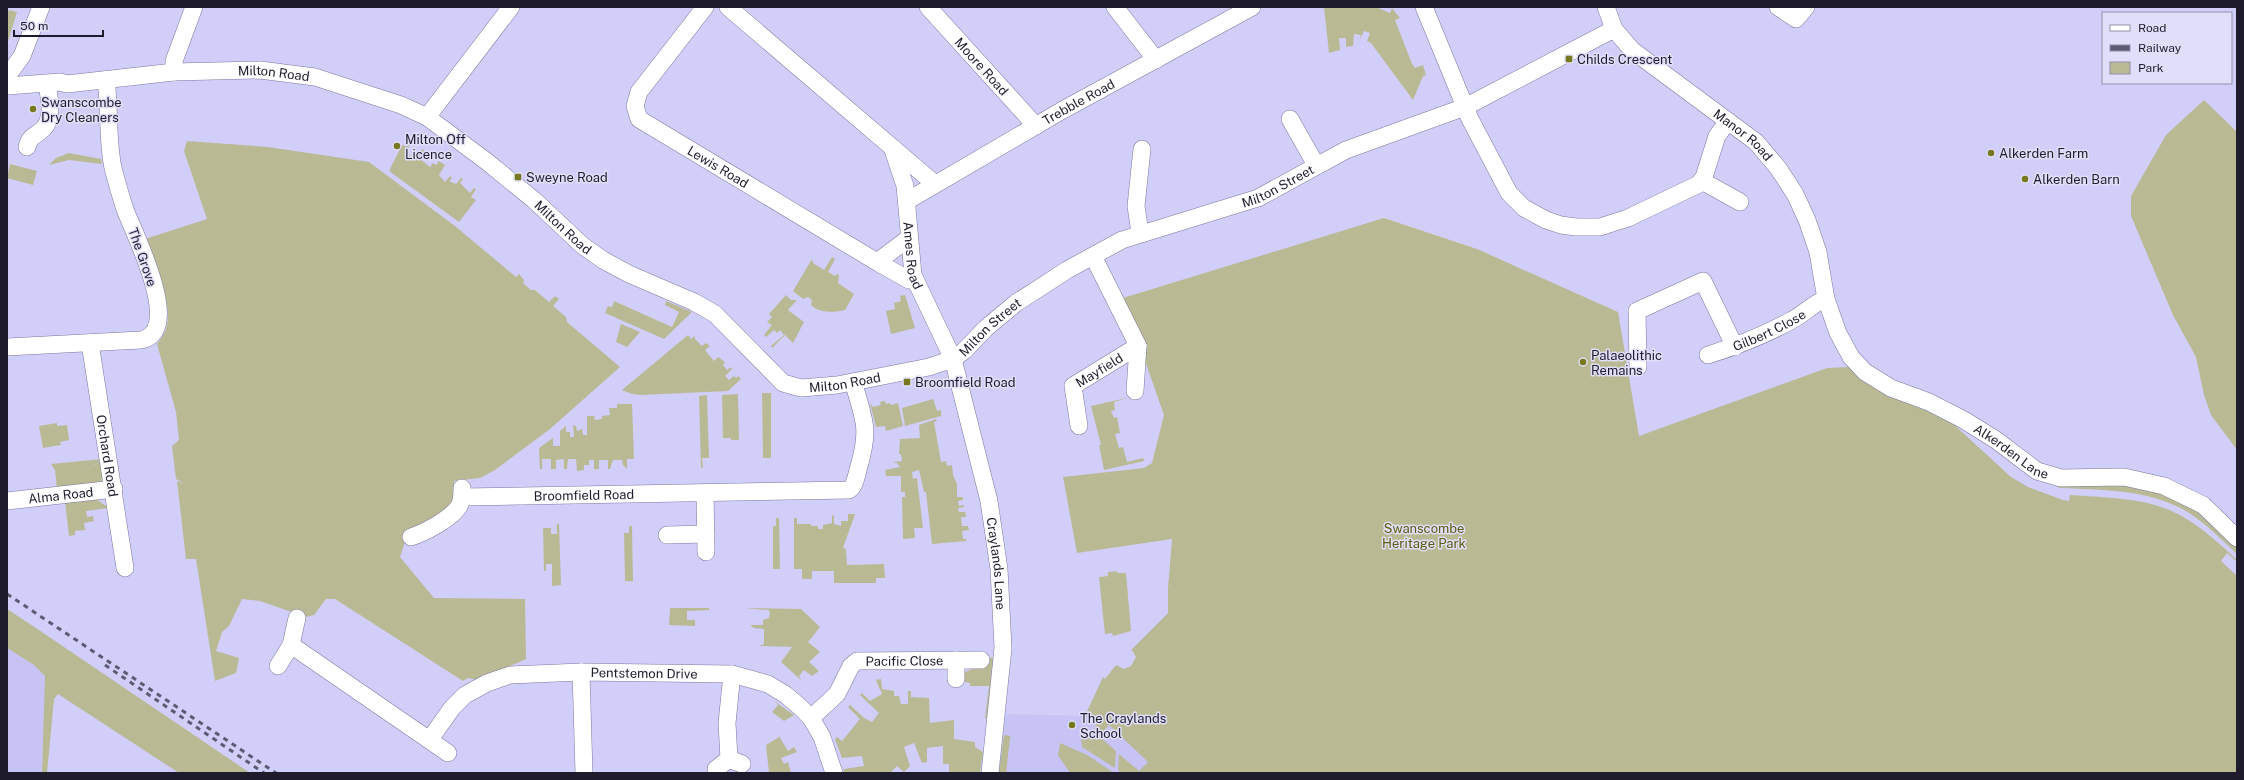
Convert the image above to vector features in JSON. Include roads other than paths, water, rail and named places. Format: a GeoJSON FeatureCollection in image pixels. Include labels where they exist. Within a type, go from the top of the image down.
{"type":"FeatureCollection","features":[{"type":"Feature","properties":{"kind":"street"},"geometry":{"type":"LineString","coordinates":[[11,89],[41,7]]}},
{"type":"Feature","properties":{"kind":"street"},"geometry":{"type":"LineString","coordinates":[[174,72],[174,61],[194,7]]}},
{"type":"Feature","properties":{"kind":"street"},"geometry":{"type":"LineString","coordinates":[[427,117],[511,7]]}},
{"type":"Feature","properties":{"kind":"street","name":"Lewis Road"},"geometry":{"type":"LineString","coordinates":[[705,7],[640,92],[635,106],[637,116],[654,129],[877,262],[909,280],[915,279]]}},
{"type":"Feature","properties":{"kind":"street","name":"Ames Road"},"geometry":{"type":"LineString","coordinates":[[728,7],[935,184]]}},
{"type":"Feature","properties":{"kind":"street","name":"Moore Road"},"geometry":{"type":"LineString","coordinates":[[928,7],[1036,126]]}},
{"type":"Feature","properties":{"kind":"street"},"geometry":{"type":"LineString","coordinates":[[1115,7],[1156,60]]}},
{"type":"Feature","properties":{"kind":"street","name":"Trebble Road"},"geometry":{"type":"LineString","coordinates":[[907,201],[1036,126],[1252,7]]}},
{"type":"Feature","properties":{"kind":"street"},"geometry":{"type":"LineString","coordinates":[[1424,7],[1465,107],[1482,143],[1513,198],[1528,211],[1556,223],[1582,228],[1608,225],[1647,209],[1702,181],[1717,136],[1728,121]]}},
{"type":"Feature","properties":{"kind":"street","name":"Manor Road"},"geometry":{"type":"LineString","coordinates":[[1606,7],[1614,29],[1640,56],[1762,147],[1798,201],[1814,238],[1826,299]]}},
{"type":"Feature","properties":{"kind":"street"},"geometry":{"type":"LineString","coordinates":[[1778,7],[1796,19],[1806,7]]}},
{"type":"Feature","properties":{"kind":"street","name":"Milton Street"},"geometry":{"type":"LineString","coordinates":[[953,359],[962,353],[984,330],[1009,308],[1067,270],[1117,243],[1140,233],[1248,202],[1316,165],[1358,145],[1402,131],[1465,107],[1614,29]]}},
{"type":"Feature","properties":{"kind":"street","name":"Milton Road"},"geometry":{"type":"LineString","coordinates":[[11,89],[60,82],[67,84],[174,72],[248,69],[304,75],[382,98],[427,117],[505,177],[583,246],[603,260],[629,274],[694,302],[715,314],[783,384],[801,388],[854,382],[929,366],[953,359]]}},
{"type":"Feature","properties":{"kind":"street","name":"The Grove"},"geometry":{"type":"LineString","coordinates":[[7,347],[147,339],[154,333],[159,322],[158,305],[147,261],[126,211],[113,168],[106,80]]}},
{"type":"Feature","properties":{"kind":"street","name":"Milton Road"},"geometry":{"type":"LineString","coordinates":[[11,89],[48,90],[61,88],[67,84]]}},
{"type":"Feature","properties":{"kind":"street"},"geometry":{"type":"LineString","coordinates":[[27,146],[30,137],[43,129],[48,122],[50,107],[48,90]]}},
{"type":"Feature","properties":{"kind":"street"},"geometry":{"type":"LineString","coordinates":[[1290,119],[1316,165]]}},
{"type":"Feature","properties":{"kind":"street","name":"Ames Road"},"geometry":{"type":"LineString","coordinates":[[892,147],[903,176],[907,201],[912,269],[915,279],[953,359]]}},
{"type":"Feature","properties":{"kind":"street"},"geometry":{"type":"LineString","coordinates":[[1140,233],[1136,206],[1142,149]]}},
{"type":"Feature","properties":{"kind":"street"},"geometry":{"type":"LineString","coordinates":[[1702,181],[1740,202]]}},
{"type":"Feature","properties":{"kind":"street"},"geometry":{"type":"LineString","coordinates":[[877,262],[909,238]]}},
{"type":"Feature","properties":{"kind":"street"},"geometry":{"type":"LineString","coordinates":[[1093,256],[1138,346],[1135,391]]}},
{"type":"Feature","properties":{"kind":"street"},"geometry":{"type":"LineString","coordinates":[[1638,367],[1637,311],[1703,281],[1735,347]]}},
{"type":"Feature","properties":{"kind":"street","name":"Gilbert Close"},"geometry":{"type":"LineString","coordinates":[[1708,355],[1735,347],[1782,326],[1816,303],[1826,299]]}},
{"type":"Feature","properties":{"kind":"street","name":"Alkerden Lane"},"geometry":{"type":"LineString","coordinates":[[1826,299],[1847,351],[1859,367],[1874,379],[1961,418],[1996,440],[2037,471],[2061,478],[2124,477],[2164,486],[2203,505],[2237,538]]}},
{"type":"Feature","properties":{"kind":"street","name":"Orchard Road"},"geometry":{"type":"LineString","coordinates":[[90,343],[126,568]]}},
{"type":"Feature","properties":{"kind":"street","name":"Mayfield"},"geometry":{"type":"LineString","coordinates":[[1078,426],[1073,386],[1138,346]]}},
{"type":"Feature","properties":{"kind":"street","name":"Craylands Lane"},"geometry":{"type":"LineString","coordinates":[[953,359],[988,492],[999,572],[1003,657],[990,773]]}},
{"type":"Feature","properties":{"kind":"street","name":"Broomfield Road"},"geometry":{"type":"LineString","coordinates":[[411,537],[423,533],[456,511],[462,493],[705,493],[851,489],[863,455],[866,437],[864,420],[854,382]]}},
{"type":"Feature","properties":{"kind":"street","name":"Alma Road"},"geometry":{"type":"LineString","coordinates":[[7,501],[114,489]]}},
{"type":"Feature","properties":{"kind":"street"},"geometry":{"type":"LineString","coordinates":[[705,493],[706,552]]}},
{"type":"Feature","properties":{"kind":"street"},"geometry":{"type":"LineString","coordinates":[[667,535],[706,534]]}},
{"type":"Feature","properties":{"kind":"street"},"geometry":{"type":"LineString","coordinates":[[278,666],[291,645],[297,618]]}},
{"type":"Feature","properties":{"kind":"street"},"geometry":{"type":"LineString","coordinates":[[291,645],[430,739],[448,753]]}},
{"type":"Feature","properties":{"kind":"street","name":"Pacific Close"},"geometry":{"type":"LineString","coordinates":[[956,660],[956,678]]}},
{"type":"Feature","properties":{"kind":"street","name":"Pacific Close"},"geometry":{"type":"LineString","coordinates":[[811,718],[836,694],[850,666],[857,661],[981,660]]}},
{"type":"Feature","properties":{"kind":"street"},"geometry":{"type":"LineString","coordinates":[[581,672],[584,773]]}},
{"type":"Feature","properties":{"kind":"street","name":"Pentstemon Drive"},"geometry":{"type":"LineString","coordinates":[[430,739],[459,700],[487,683],[510,675],[581,672],[732,674],[759,680],[775,688],[795,702],[811,718],[824,742],[834,773]]}},
{"type":"Feature","properties":{"kind":"street"},"geometry":{"type":"LineString","coordinates":[[729,764],[726,723],[732,674]]}},
{"type":"Feature","properties":{"kind":"railway"},"geometry":{"type":"LineString","coordinates":[[7,594],[276,773]]}},
{"type":"Feature","properties":{"kind":"railway"},"geometry":{"type":"LineString","coordinates":[[105,665],[264,773]]}},
{"type":"Feature","properties":{"kind":"place","name":"Childs Crescent"},"geometry":{"type":"Point","coordinates":[1569,59]}},
{"type":"Feature","properties":{"kind":"place","name":"Swanscombe Dry Cleaners"},"geometry":{"type":"Point","coordinates":[33,109]}},
{"type":"Feature","properties":{"kind":"place","name":"Milton Off Licence"},"geometry":{"type":"Point","coordinates":[397,146]}},
{"type":"Feature","properties":{"kind":"place","name":"Alkerden Farm"},"geometry":{"type":"Point","coordinates":[1991,153]}},
{"type":"Feature","properties":{"kind":"place","name":"Sweyne Road"},"geometry":{"type":"Point","coordinates":[518,177]}},
{"type":"Feature","properties":{"kind":"place","name":"Alkerden Barn"},"geometry":{"type":"Point","coordinates":[2025,179]}},
{"type":"Feature","properties":{"kind":"place","name":"Palaeolithic Remains"},"geometry":{"type":"Point","coordinates":[1583,362]}},
{"type":"Feature","properties":{"kind":"place","name":"Broomfield Road"},"geometry":{"type":"Point","coordinates":[907,382]}},
{"type":"Feature","properties":{"kind":"place","name":"The Craylands School"},"geometry":{"type":"Point","coordinates":[1072,725]}},
{"type":"Feature","properties":{"kind":"park label","name":"Swanscombe Heritage Park"},"geometry":{"type":"Point","coordinates":[1424,536]}}]}
